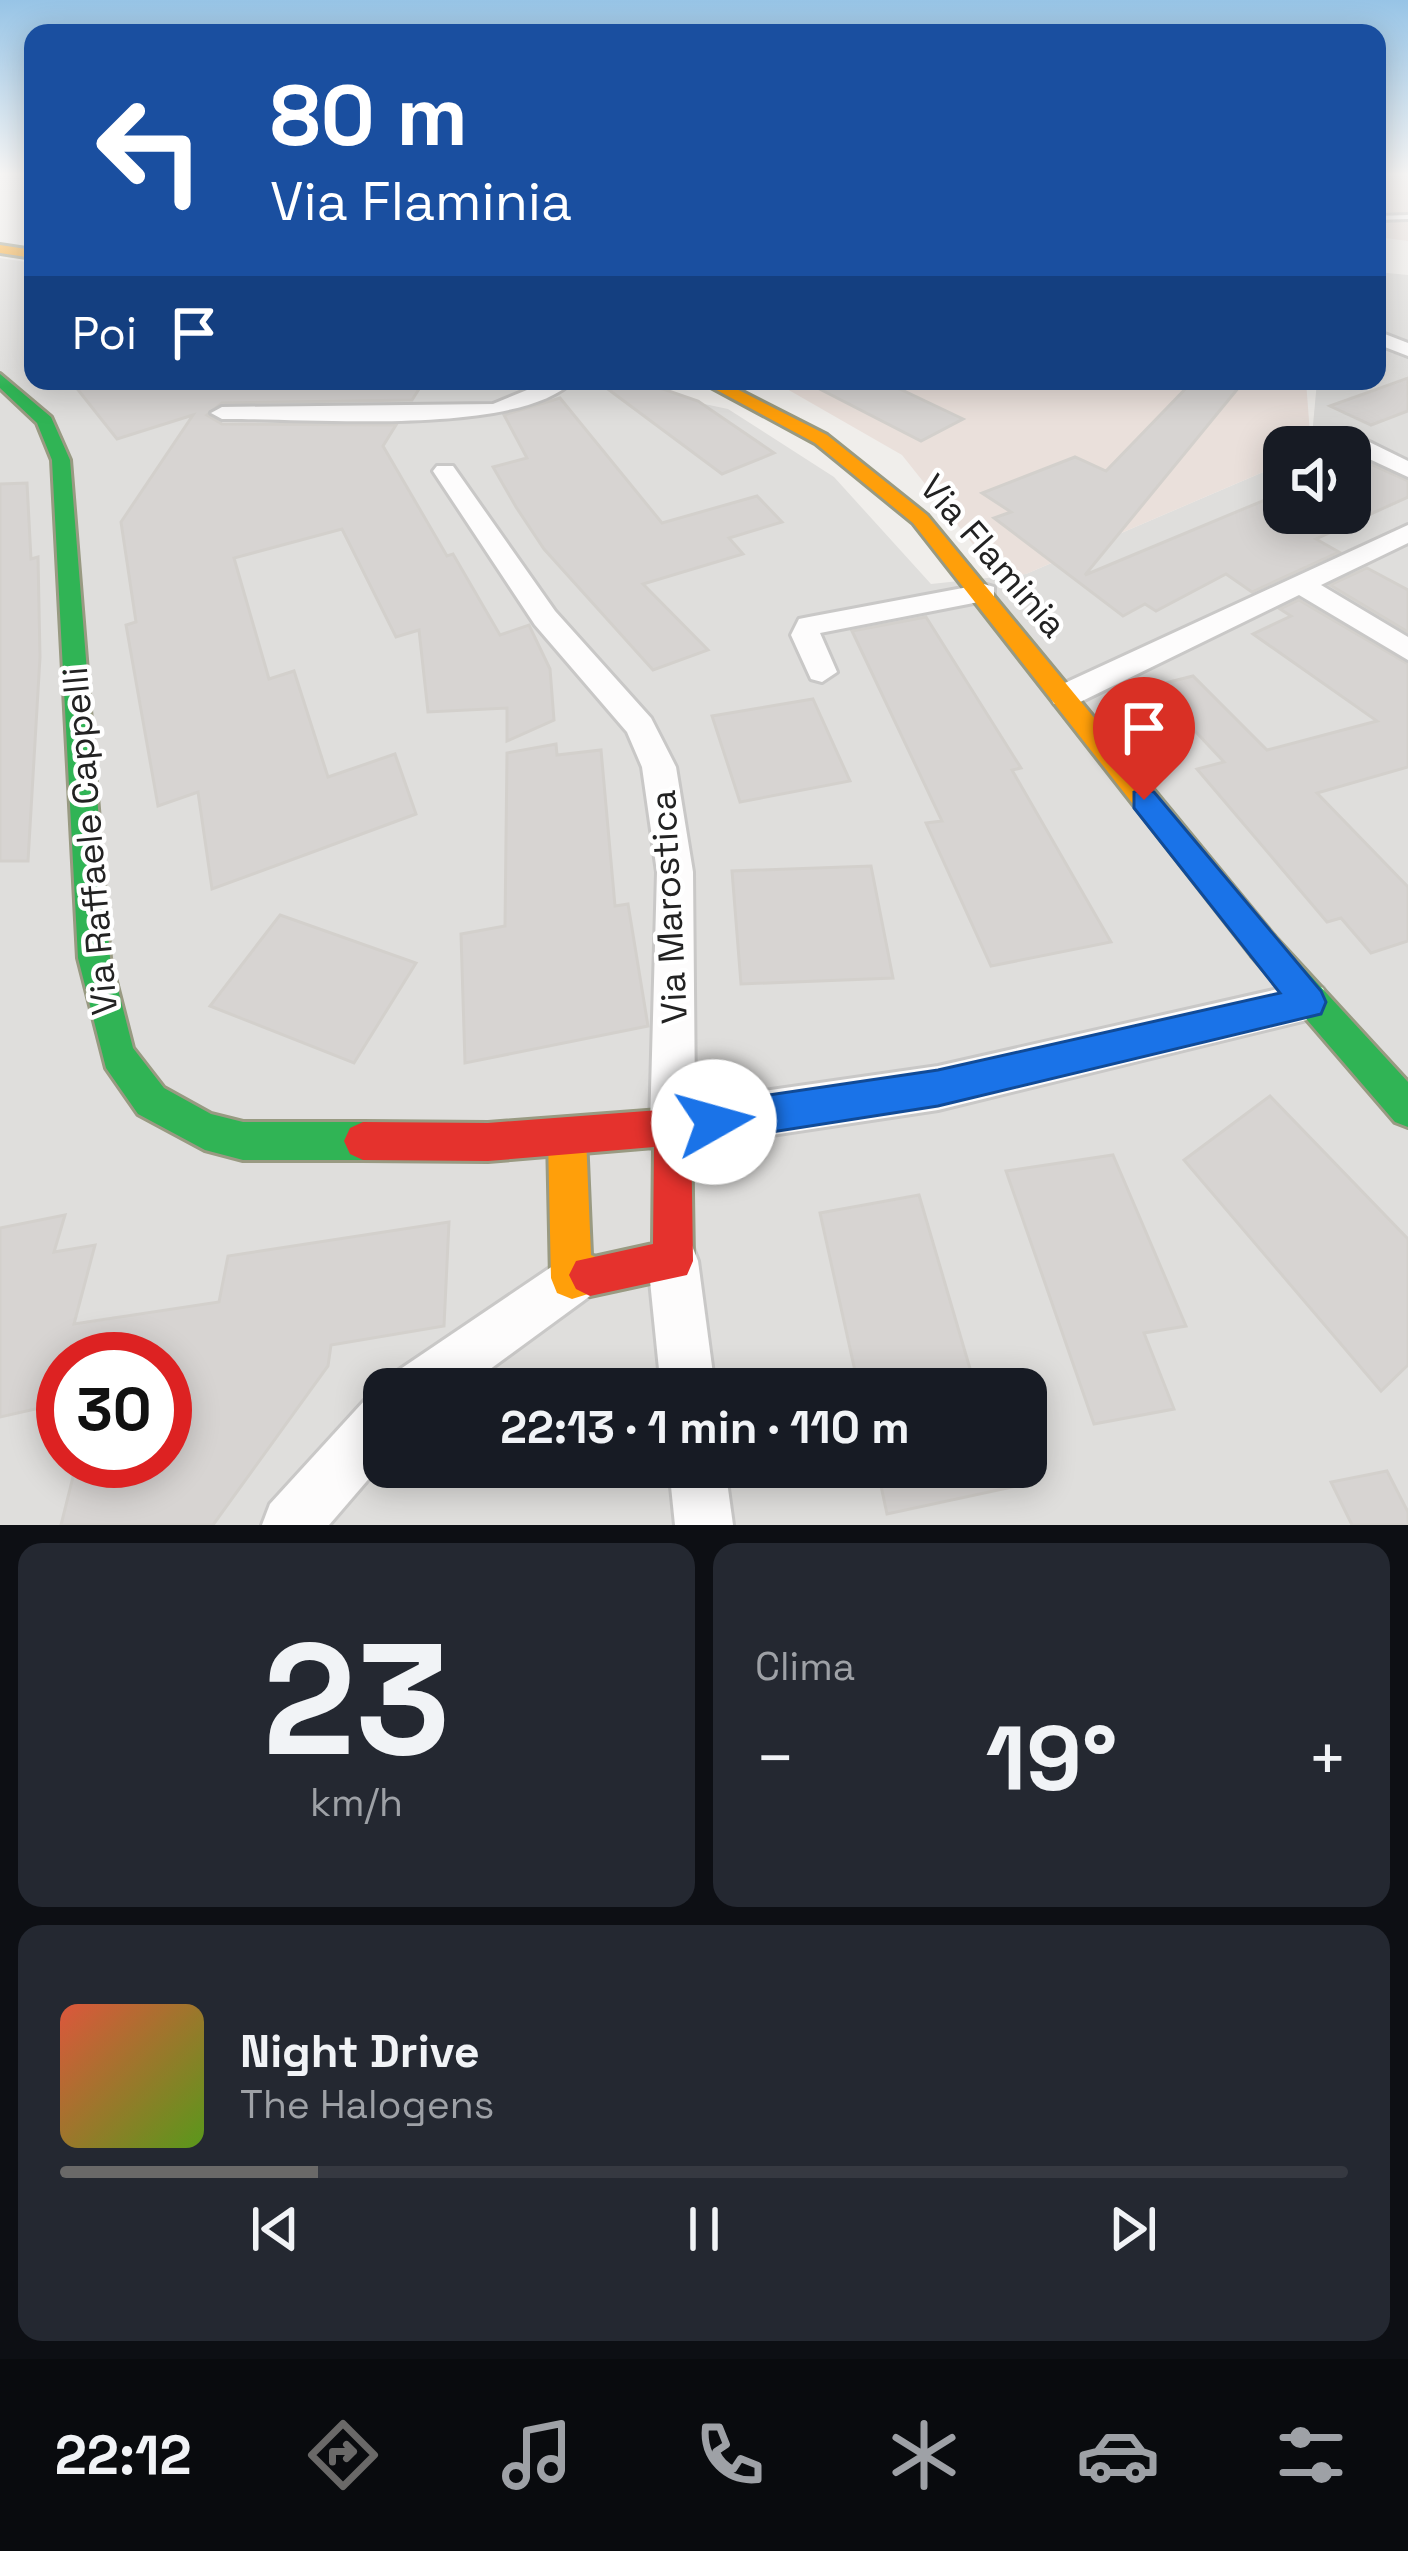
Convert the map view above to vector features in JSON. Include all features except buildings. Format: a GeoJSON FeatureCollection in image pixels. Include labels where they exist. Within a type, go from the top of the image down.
{"type":"FeatureCollection","features":[{"type":"Feature","properties":{"kind":"street","name":"Via Raffaele Cappelli"},"geometry":{"type":"LineString","coordinates":[[0,380],[45,421],[61,460],[94,958],[105,1031],[128,1081],[162,1111],[217,1136],[244,1141],[380,1144],[673,1127]]}},
{"type":"Feature","properties":{"kind":"street"},"geometry":{"type":"LineString","coordinates":[[222,413],[494,410],[548,390]]}},
{"type":"Feature","properties":{"kind":"street","name":"Via Flaminia"},"geometry":{"type":"LineString","coordinates":[[727,390],[791,420],[861,467],[920,519],[984,593],[1181,850],[1309,1002],[1408,1108]]}},
{"type":"Feature","properties":{"kind":"street"},"geometry":{"type":"LineString","coordinates":[[1371,452],[1408,470]]}},
{"type":"Feature","properties":{"kind":"street","name":"Via Marostica"},"geometry":{"type":"LineString","coordinates":[[445,471],[545,618],[640,727],[666,787],[675,895],[673,1127]]}},
{"type":"Feature","properties":{"kind":"street"},"geometry":{"type":"LineString","coordinates":[[1065,696],[1408,533]]}},
{"type":"Feature","properties":{"kind":"street"},"geometry":{"type":"LineString","coordinates":[[1302,585],[1408,650]]}},
{"type":"Feature","properties":{"kind":"street"},"geometry":{"type":"LineString","coordinates":[[822,672],[805,635],[809,626],[984,593]]}},
{"type":"Feature","properties":{"kind":"street"},"geometry":{"type":"LineString","coordinates":[[686,1368],[673,1261],[673,1127],[938,1088],[1309,1002]]}},
{"type":"Feature","properties":{"kind":"street"},"geometry":{"type":"LineString","coordinates":[[566,1136],[572,1278]]}},
{"type":"Feature","properties":{"kind":"street"},"geometry":{"type":"LineString","coordinates":[[447,1368],[572,1278],[673,1261]]}},
{"type":"Feature","properties":{"kind":"street"},"geometry":{"type":"LineString","coordinates":[[291,1525],[363,1443]]}},
{"type":"Feature","properties":{"kind":"street"},"geometry":{"type":"LineString","coordinates":[[700,1488],[704,1525]]}},
{"type":"Feature","properties":{"kind":"shaded area"},"geometry":{"type":"Polygon","coordinates":[[[0,258],[24,262],[24,390],[638,390],[728,409],[834,477],[931,584],[1026,574],[1263,472],[1263,534],[1371,534],[1371,426],[1313,426],[1316,390],[1386,390],[1386,273],[1408,275],[1408,1525],[0,1525],[0,258]]]}},
{"type":"Feature","properties":{"kind":"shaded area"},"geometry":{"type":"Polygon","coordinates":[[[789,390],[1307,390],[1309,426],[1263,426],[1263,472],[1026,574],[999,577],[902,455],[789,390]]]}},
{"type":"Feature","properties":{"kind":"traffic: fast"},"geometry":{"type":"LineString","coordinates":[[0,379],[45,421],[61,460],[94,958],[118,1056],[151,1101],[205,1131],[243,1141],[363,1141]]}},
{"type":"Feature","properties":{"kind":"traffic: fast"},"geometry":{"type":"LineString","coordinates":[[1263,946],[1408,1109]]}},
{"type":"Feature","properties":{"kind":"traffic: slow"},"geometry":{"type":"LineString","coordinates":[[0,249],[24,253]]}},
{"type":"Feature","properties":{"kind":"traffic: slow"},"geometry":{"type":"LineString","coordinates":[[726,390],[821,439],[920,519],[1263,946]]}},
{"type":"Feature","properties":{"kind":"traffic: slow"},"geometry":{"type":"LineString","coordinates":[[567,1137],[572,1278],[590,1275]]}},
{"type":"Feature","properties":{"kind":"traffic: jam"},"geometry":{"type":"LineString","coordinates":[[363,1141],[488,1142],[673,1127],[673,1261],[590,1275]]}},
{"type":"Feature","properties":{"kind":"route"},"geometry":{"type":"LineString","coordinates":[[714,1122],[938,1088],[1309,1002],[1144,800]]}}]}
